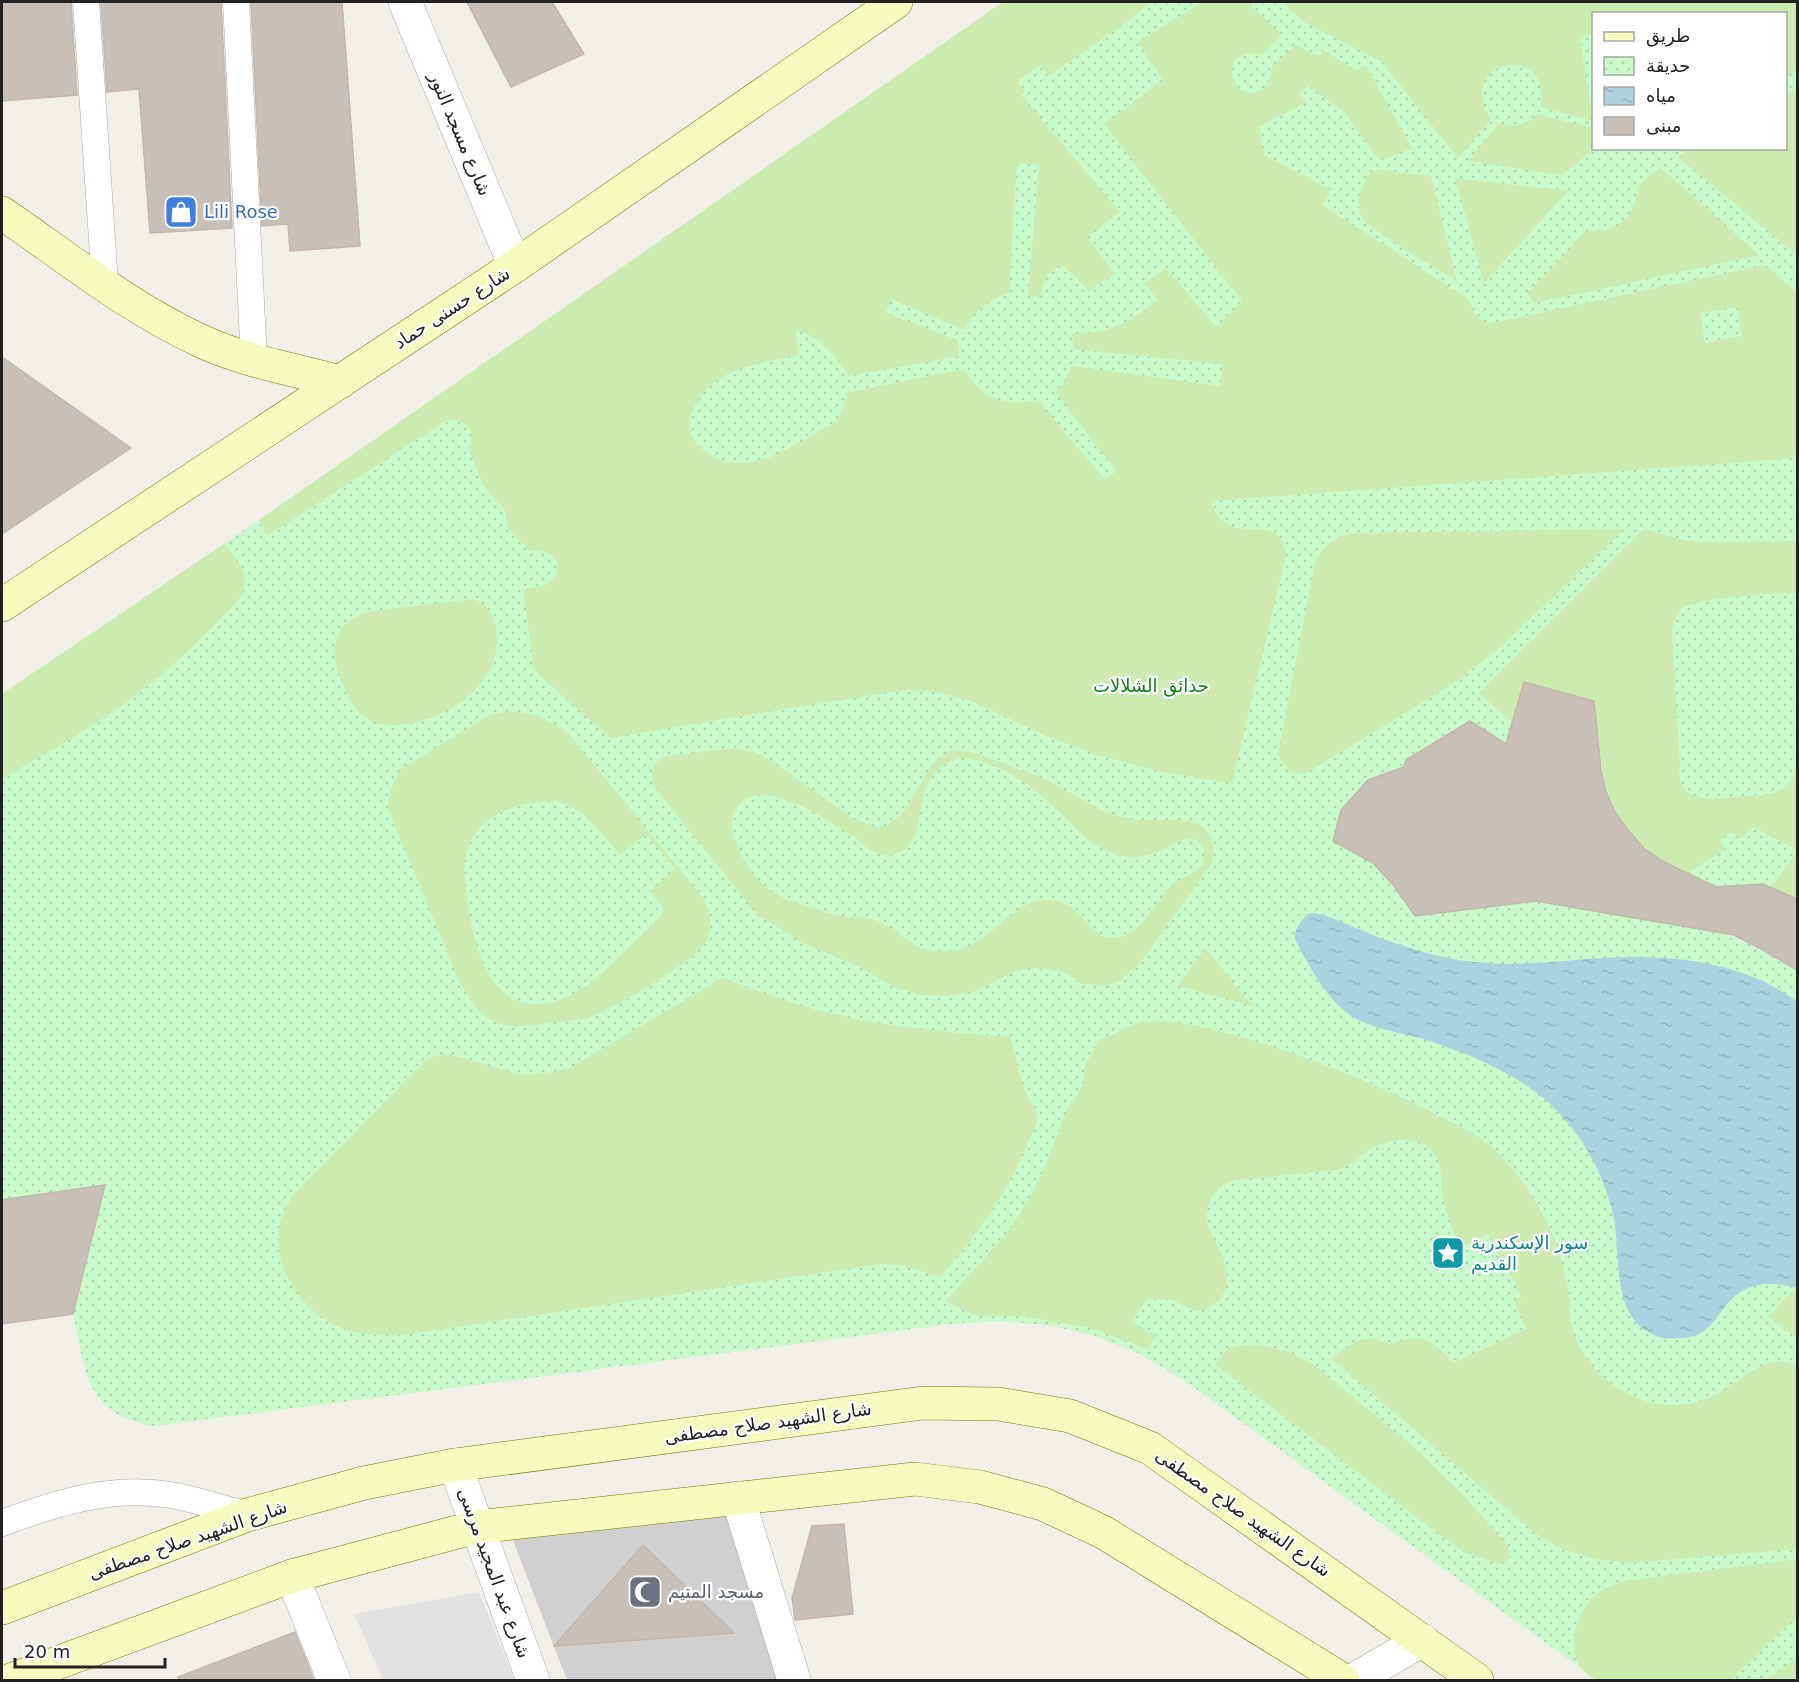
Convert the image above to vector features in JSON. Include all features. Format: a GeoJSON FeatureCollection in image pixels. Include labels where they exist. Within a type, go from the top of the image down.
{"type":"FeatureCollection","features":[{"type":"Feature","properties":{"kind":"main road","name":"شارع حسنى حماد"},"geometry":{"type":"LineString","coordinates":[[2,604],[515,266],[896,2]]}},
{"type":"Feature","properties":{"kind":"main road"},"geometry":{"type":"LineString","coordinates":[[2,213],[151,315],[181,331],[201,341],[254,360],[340,382]]}},
{"type":"Feature","properties":{"kind":"main road","name":"شارع الشهيد صلاح مصطفى"},"geometry":{"type":"LineString","coordinates":[[2,1608],[247,1515],[364,1483],[454,1465],[923,1403],[998,1404],[1070,1416],[1150,1448],[1477,1680]]}},
{"type":"Feature","properties":{"kind":"main road"},"geometry":{"type":"LineString","coordinates":[[11,1680],[292,1576],[476,1527],[915,1479],[980,1487],[1043,1504],[1102,1532],[1343,1680]]}},
{"type":"Feature","properties":{"kind":"street","name":"شارع مسجد النور"},"geometry":{"type":"LineString","coordinates":[[405,2],[515,266]]}},
{"type":"Feature","properties":{"kind":"street","name":"شارع عبد المجيد مرسى"},"geometry":{"type":"LineString","coordinates":[[454,1465],[533,1680]]}},
{"type":"Feature","properties":{"kind":"street"},"geometry":{"type":"LineString","coordinates":[[738,1498],[794,1680]]}},
{"type":"Feature","properties":{"kind":"street"},"geometry":{"type":"LineString","coordinates":[[292,1576],[334,1680]]}},
{"type":"Feature","properties":{"kind":"street"},"geometry":{"type":"LineString","coordinates":[[1354,1680],[1422,1640]]}},
{"type":"Feature","properties":{"kind":"lane"},"geometry":{"type":"LineString","coordinates":[[86,2],[105,284]]}},
{"type":"Feature","properties":{"kind":"lane"},"geometry":{"type":"LineString","coordinates":[[236,2],[254,360]]}},
{"type":"Feature","properties":{"kind":"lane"},"geometry":{"type":"LineString","coordinates":[[2,1523],[82,1497],[126,1492],[170,1495],[247,1515]]}},
{"type":"Feature","properties":{"kind":"shaded area","name":"مسجد المتيم"},"geometry":{"type":"Polygon","coordinates":[[[736,1513],[780,1680],[567,1680],[512,1538],[736,1513]]]}},
{"type":"Feature","properties":{"kind":"shaded area"},"geometry":{"type":"Polygon","coordinates":[[[479,1592],[514,1680],[383,1680],[354,1614],[479,1592]]]}},
{"type":"Feature","properties":{"kind":"green space","name":"حدائق الشلالات"},"geometry":{"type":"Polygon","coordinates":[[[1003,2],[1797,2],[1797,1680],[1597,1680],[1192,1386],[1140,1354],[1095,1336],[1048,1325],[999,1321],[951,1324],[154,1426],[131,1420],[114,1412],[101,1401],[92,1388],[81,1355],[73,1314],[2,1324],[2,694],[259,520],[1003,2]]]}},
{"type":"Feature","properties":{"kind":"green space"},"geometry":{"type":"Polygon","coordinates":[[[1003,2],[1152,2],[1120,27],[1048,76],[1040,65],[1017,81],[1025,92],[1021,95],[1120,212],[1087,237],[1115,274],[1089,291],[1063,265],[1057,267],[1046,277],[1041,297],[1028,296],[1039,165],[1017,163],[1009,293],[982,307],[964,330],[891,299],[886,313],[958,340],[959,356],[849,376],[821,342],[796,330],[799,355],[735,371],[713,383],[700,398],[691,415],[690,428],[694,440],[712,456],[739,463],[763,459],[832,425],[842,410],[847,393],[964,369],[978,388],[995,399],[1015,402],[1038,400],[1105,480],[1116,471],[1055,391],[1065,380],[1071,366],[1221,386],[1222,364],[1074,349],[1072,334],[1109,329],[1128,321],[1147,308],[1158,300],[1144,283],[1166,268],[1216,327],[1242,301],[1104,124],[1163,80],[1138,42],[1202,2],[1247,2],[1281,34],[1262,55],[1247,54],[1238,58],[1233,65],[1232,74],[1241,90],[1250,93],[1264,88],[1270,80],[1272,66],[1296,45],[1319,57],[1323,50],[1357,70],[1366,65],[1412,149],[1379,160],[1344,112],[1308,86],[1299,94],[1306,103],[1259,126],[1264,155],[1331,190],[1322,205],[1467,298],[1477,316],[1488,324],[1764,265],[1797,292],[1797,454],[1790,458],[1211,501],[1219,517],[1229,525],[1241,529],[1274,533],[1282,541],[1286,555],[1232,783],[1166,773],[1101,756],[1049,737],[969,700],[936,692],[909,690],[610,738],[534,670],[523,589],[547,584],[557,573],[557,561],[547,552],[530,551],[508,528],[505,510],[484,486],[469,451],[472,438],[469,428],[460,421],[447,420],[267,536],[259,520],[1003,2]],[[1737,307],[1700,313],[1705,343],[1742,336],[1737,307]]]}},
{"type":"Feature","properties":{"kind":"green space"},"geometry":{"type":"Polygon","coordinates":[[[1282,2],[1797,2],[1797,70],[1787,75],[1787,12],[1592,12],[1592,34],[1580,37],[1592,121],[1541,107],[1540,86],[1532,72],[1520,66],[1506,66],[1493,72],[1484,83],[1482,99],[1491,119],[1458,158],[1382,62],[1304,22],[1282,2]]]}},
{"type":"Feature","properties":{"kind":"green space"},"geometry":{"type":"Polygon","coordinates":[[[1797,89],[1797,255],[1677,156],[1688,150],[1787,150],[1787,94],[1797,89]]]}},
{"type":"Feature","properties":{"kind":"green space"},"geometry":{"type":"Polygon","coordinates":[[[1537,114],[1592,128],[1594,150],[1562,175],[1468,161],[1499,124],[1520,125],[1537,114]]]}},
{"type":"Feature","properties":{"kind":"green space"},"geometry":{"type":"Polygon","coordinates":[[[1660,167],[1759,255],[1535,303],[1531,301],[1528,293],[1586,231],[1597,231],[1616,226],[1629,215],[1638,186],[1660,167]]]}},
{"type":"Feature","properties":{"kind":"green space"},"geometry":{"type":"Polygon","coordinates":[[[1381,170],[1431,176],[1457,281],[1400,246],[1363,219],[1359,200],[1364,182],[1371,171],[1381,170]]]}},
{"type":"Feature","properties":{"kind":"green space"},"geometry":{"type":"Polygon","coordinates":[[[1455,178],[1568,191],[1484,283],[1455,178]]]}},
{"type":"Feature","properties":{"kind":"green space"},"geometry":{"type":"Polygon","coordinates":[[[1625,529],[1498,649],[1454,683],[1305,774],[1288,769],[1283,763],[1278,754],[1315,562],[1333,541],[1345,535],[1360,533],[1625,529]]]}},
{"type":"Feature","properties":{"kind":"green space"},"geometry":{"type":"Polygon","coordinates":[[[1644,529],[1699,542],[1797,541],[1797,593],[1737,596],[1702,601],[1681,609],[1672,630],[1680,778],[1684,788],[1690,794],[1710,799],[1779,791],[1793,777],[1797,751],[1797,850],[1753,827],[1740,838],[1731,832],[1720,841],[1726,849],[1687,873],[1659,858],[1638,841],[1623,823],[1612,803],[1605,781],[1594,701],[1524,683],[1512,722],[1479,693],[1644,529]]]}},
{"type":"Feature","properties":{"kind":"green space"},"geometry":{"type":"Polygon","coordinates":[[[224,544],[238,562],[245,578],[242,595],[231,608],[187,652],[136,695],[99,721],[2,780],[2,694],[224,544]]]}},
{"type":"Feature","properties":{"kind":"green space"},"geometry":{"type":"Polygon","coordinates":[[[473,599],[485,606],[495,625],[497,646],[492,665],[482,682],[451,708],[432,717],[412,723],[392,725],[373,722],[365,718],[353,705],[337,668],[335,646],[342,628],[360,615],[373,611],[473,599]]]}},
{"type":"Feature","properties":{"kind":"green space"},"geometry":{"type":"Polygon","coordinates":[[[509,711],[526,713],[547,720],[568,733],[703,898],[708,909],[710,931],[699,951],[650,985],[612,1007],[585,1019],[516,1027],[488,1018],[476,1008],[459,981],[388,808],[392,788],[401,769],[488,716],[509,711]],[[556,801],[545,802],[522,805],[500,812],[482,825],[475,834],[465,861],[466,890],[473,930],[486,970],[510,997],[527,1003],[547,1003],[571,995],[601,974],[663,914],[663,907],[650,891],[675,869],[646,834],[620,855],[592,822],[567,805],[556,801]]]}},
{"type":"Feature","properties":{"kind":"green space"},"geometry":{"type":"Polygon","coordinates":[[[726,749],[739,749],[761,754],[856,820],[875,827],[886,826],[903,813],[932,765],[942,756],[951,751],[973,752],[1045,779],[1106,813],[1135,820],[1180,820],[1203,827],[1211,838],[1214,850],[1212,863],[1140,963],[1120,981],[1108,985],[1081,984],[1067,974],[1050,969],[1031,968],[1014,972],[973,992],[946,996],[920,995],[894,987],[859,967],[803,943],[761,917],[657,790],[652,775],[654,766],[668,756],[726,749]],[[963,758],[944,765],[932,776],[925,791],[914,837],[906,848],[893,855],[876,853],[810,810],[766,795],[751,796],[739,805],[733,817],[733,835],[748,867],[762,884],[778,895],[833,915],[874,919],[919,947],[935,951],[954,950],[970,945],[1021,908],[1034,902],[1049,900],[1069,906],[1102,936],[1121,937],[1130,933],[1146,918],[1175,883],[1202,865],[1203,846],[1192,839],[1180,840],[1155,853],[1137,857],[1106,851],[1086,838],[1026,783],[1002,769],[963,758]]]}},
{"type":"Feature","properties":{"kind":"green space"},"geometry":{"type":"Polygon","coordinates":[[[1797,852],[1798,899],[1771,887],[1797,852]]]}},
{"type":"Feature","properties":{"kind":"green space"},"geometry":{"type":"Polygon","coordinates":[[[1205,948],[1253,1006],[1178,986],[1205,948]]]}},
{"type":"Feature","properties":{"kind":"green space"},"geometry":{"type":"Polygon","coordinates":[[[722,978],[814,1009],[862,1020],[937,1031],[1011,1037],[1025,1091],[1036,1112],[1036,1126],[1001,1196],[966,1246],[940,1277],[901,1265],[880,1264],[403,1335],[369,1334],[348,1330],[331,1323],[302,1300],[284,1267],[279,1249],[279,1231],[284,1210],[295,1193],[424,1062],[435,1056],[449,1054],[521,1075],[570,1068],[722,978]]]}},
{"type":"Feature","properties":{"kind":"green space"},"geometry":{"type":"Polygon","coordinates":[[[1153,1021],[1215,1030],[1320,1063],[1410,1101],[1476,1135],[1485,1142],[1504,1159],[1521,1180],[1548,1225],[1564,1270],[1570,1301],[1571,1324],[1582,1352],[1602,1376],[1629,1394],[1664,1405],[1689,1404],[1723,1391],[1764,1365],[1786,1362],[1797,1367],[1797,1549],[1628,1563],[1596,1559],[1565,1550],[1536,1534],[1333,1360],[1348,1347],[1365,1339],[1380,1340],[1391,1344],[1407,1339],[1417,1339],[1434,1345],[1453,1363],[1526,1329],[1514,1301],[1522,1297],[1488,1234],[1459,1248],[1441,1192],[1441,1170],[1437,1157],[1431,1150],[1415,1142],[1395,1141],[1376,1146],[1337,1170],[1235,1180],[1220,1186],[1211,1198],[1206,1213],[1208,1227],[1223,1256],[1226,1271],[1227,1285],[1221,1299],[1204,1310],[1193,1310],[1170,1299],[1147,1299],[1131,1322],[1156,1335],[1147,1349],[1088,1327],[1021,1316],[973,1315],[946,1301],[1007,1233],[1031,1196],[1050,1155],[1065,1113],[1082,1087],[1086,1064],[1098,1041],[1134,1024],[1153,1021]]]}},
{"type":"Feature","properties":{"kind":"green space"},"geometry":{"type":"Polygon","coordinates":[[[1797,1288],[1797,1338],[1768,1317],[1797,1288]]]}},
{"type":"Feature","properties":{"kind":"green space"},"geometry":{"type":"Polygon","coordinates":[[[1258,1345],[1289,1352],[1316,1366],[1412,1446],[1460,1492],[1509,1547],[1509,1559],[1499,1564],[1463,1552],[1216,1365],[1228,1349],[1258,1345]]]}},
{"type":"Feature","properties":{"kind":"green space"},"geometry":{"type":"Polygon","coordinates":[[[1797,1559],[1797,1617],[1730,1680],[1597,1680],[1586,1673],[1579,1664],[1574,1643],[1578,1622],[1588,1602],[1606,1588],[1625,1581],[1797,1559]]]}},
{"type":"Feature","properties":{"kind":"green space"},"geometry":{"type":"Polygon","coordinates":[[[1797,1658],[1797,1680],[1766,1680],[1797,1658]]]}},
{"type":"Feature","properties":{"kind":"water"},"geometry":{"type":"Polygon","coordinates":[[[1314,913],[1419,951],[1474,962],[1512,964],[1648,957],[1715,965],[1758,979],[1797,1002],[1797,1288],[1770,1284],[1757,1285],[1744,1290],[1728,1303],[1710,1325],[1694,1336],[1676,1339],[1662,1338],[1640,1326],[1630,1313],[1623,1297],[1615,1223],[1607,1193],[1597,1168],[1576,1133],[1544,1099],[1512,1076],[1475,1058],[1420,1038],[1373,1026],[1347,1013],[1324,989],[1295,939],[1301,922],[1308,914],[1314,913]]]}},
{"type":"Feature","properties":{"kind":"building"},"geometry":{"type":"Polygon","coordinates":[[[2,2],[71,2],[77,95],[2,101],[2,2]]]}},
{"type":"Feature","properties":{"kind":"building"},"geometry":{"type":"Polygon","coordinates":[[[101,2],[221,2],[232,228],[150,233],[139,89],[107,92],[101,2]]]}},
{"type":"Feature","properties":{"kind":"building"},"geometry":{"type":"Polygon","coordinates":[[[251,2],[342,2],[360,246],[290,251],[288,224],[262,226],[251,2]]]}},
{"type":"Feature","properties":{"kind":"building"},"geometry":{"type":"Polygon","coordinates":[[[467,2],[552,2],[584,54],[511,87],[467,2]]]}},
{"type":"Feature","properties":{"kind":"building"},"geometry":{"type":"Polygon","coordinates":[[[2,357],[131,448],[2,534],[2,357]]]}},
{"type":"Feature","properties":{"kind":"building"},"geometry":{"type":"Polygon","coordinates":[[[1524,682],[1594,701],[1601,770],[1606,791],[1615,812],[1644,848],[1664,862],[1716,887],[1763,884],[1797,899],[1797,970],[1734,935],[1536,901],[1415,916],[1394,886],[1373,863],[1333,841],[1341,810],[1368,780],[1404,767],[1406,760],[1470,721],[1506,744],[1524,682]]]}},
{"type":"Feature","properties":{"kind":"building"},"geometry":{"type":"Polygon","coordinates":[[[105,1185],[73,1314],[2,1324],[2,1200],[105,1185]]]}},
{"type":"Feature","properties":{"kind":"building"},"geometry":{"type":"Polygon","coordinates":[[[844,1524],[853,1614],[795,1620],[792,1598],[812,1526],[844,1524]]]}},
{"type":"Feature","properties":{"kind":"building"},"geometry":{"type":"Polygon","coordinates":[[[643,1545],[734,1633],[554,1646],[643,1545]]]}},
{"type":"Feature","properties":{"kind":"building"},"geometry":{"type":"Polygon","coordinates":[[[295,1632],[314,1680],[178,1680],[178,1677],[295,1632]]]}},
{"type":"Feature","properties":{"kind":"place","name":"Lili Rose"},"geometry":{"type":"Point","coordinates":[181,212]}},
{"type":"Feature","properties":{"kind":"place","name":"سور الإسكندرية القديم"},"geometry":{"type":"Point","coordinates":[1448,1253]}},
{"type":"Feature","properties":{"kind":"place","name":"مسجد المتيم"},"geometry":{"type":"Point","coordinates":[645,1592]}}]}
